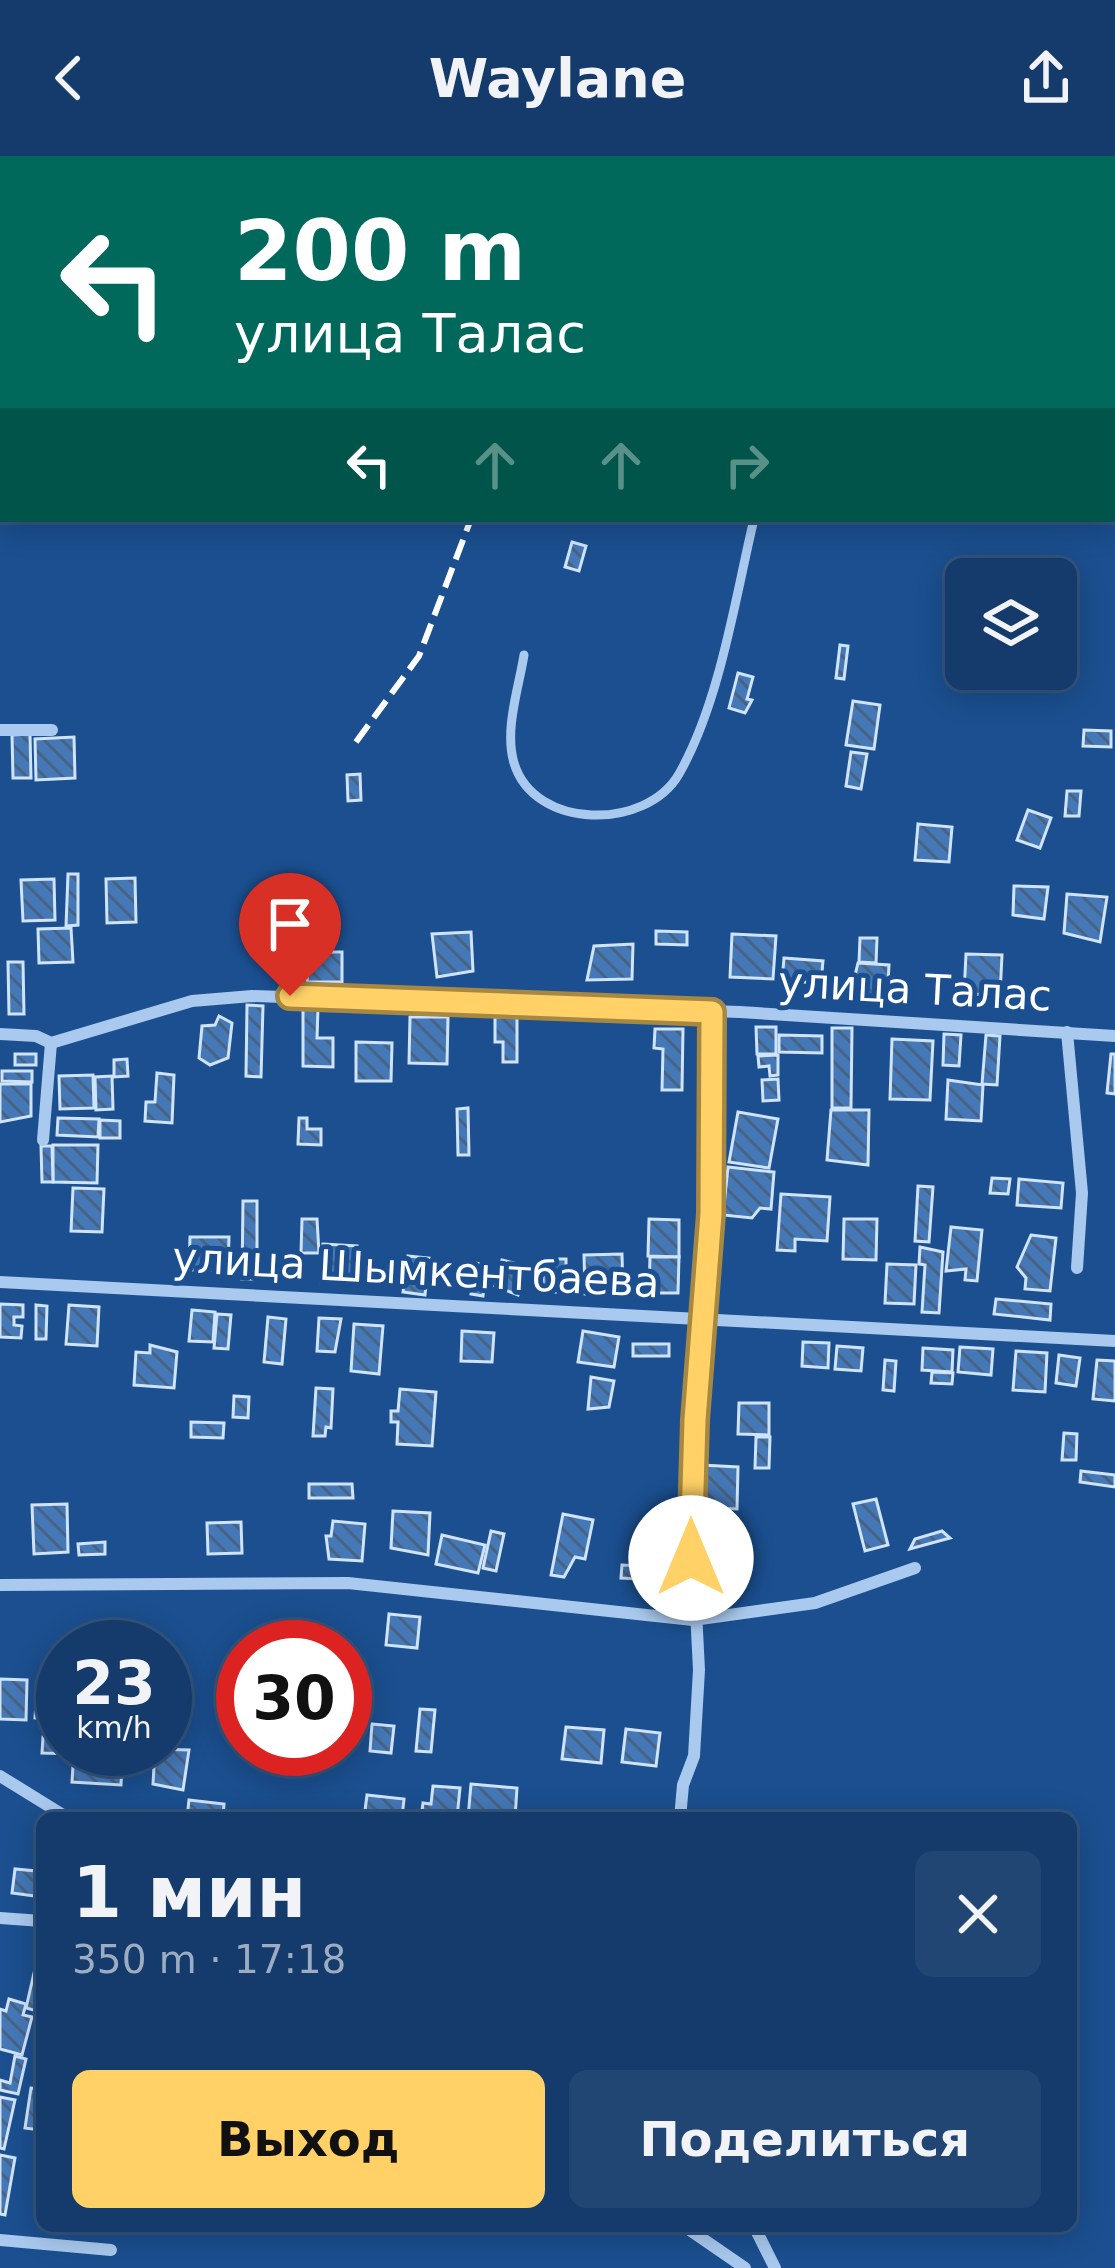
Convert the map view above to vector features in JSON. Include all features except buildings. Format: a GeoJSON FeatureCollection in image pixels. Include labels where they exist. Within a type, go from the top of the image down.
{"type":"FeatureCollection","features":[{"type":"Feature","properties":{"kind":"street"},"geometry":{"type":"LineString","coordinates":[[0,730],[52,730]]}},
{"type":"Feature","properties":{"kind":"street","name":"улица Талас"},"geometry":{"type":"LineString","coordinates":[[0,1034],[36,1036],[51,1043],[192,1001],[252,996],[712,1012],[1115,1036]]}},
{"type":"Feature","properties":{"kind":"street"},"geometry":{"type":"LineString","coordinates":[[681,1812],[696,1726],[699,1641],[693,1619],[691,1512],[711,1214],[712,1012]]}},
{"type":"Feature","properties":{"kind":"street"},"geometry":{"type":"LineString","coordinates":[[1067,1031],[1082,1193],[1077,1268]]}},
{"type":"Feature","properties":{"kind":"street"},"geometry":{"type":"LineString","coordinates":[[43,1140],[51,1043]]}},
{"type":"Feature","properties":{"kind":"street","name":"улица Шымкентбаева"},"geometry":{"type":"LineString","coordinates":[[0,1282],[1115,1341]]}},
{"type":"Feature","properties":{"kind":"street"},"geometry":{"type":"LineString","coordinates":[[0,1585],[348,1583],[693,1619],[815,1603],[915,1568]]}},
{"type":"Feature","properties":{"kind":"street"},"geometry":{"type":"LineString","coordinates":[[0,1775],[59,1812]]}},
{"type":"Feature","properties":{"kind":"street"},"geometry":{"type":"LineString","coordinates":[[0,1918],[36,1921]]}},
{"type":"Feature","properties":{"kind":"street"},"geometry":{"type":"LineString","coordinates":[[693,2232],[745,2268]]}},
{"type":"Feature","properties":{"kind":"street"},"geometry":{"type":"LineString","coordinates":[[757,2232],[776,2268]]}},
{"type":"Feature","properties":{"kind":"street"},"geometry":{"type":"LineString","coordinates":[[0,2240],[111,2250]]}},
{"type":"Feature","properties":{"kind":"lane"},"geometry":{"type":"LineString","coordinates":[[524,655],[511,733],[514,766],[540,796],[574,812],[607,818],[635,813],[678,777],[689,751],[718,666],[753,522]]}},
{"type":"Feature","properties":{"kind":"railway"},"geometry":{"type":"LineString","coordinates":[[356,742],[419,656],[470,522]]}},
{"type":"Feature","properties":{"kind":"route"},"geometry":{"type":"LineString","coordinates":[[290,996],[712,1012],[711,1214],[695,1420],[691,1558]]}}]}
